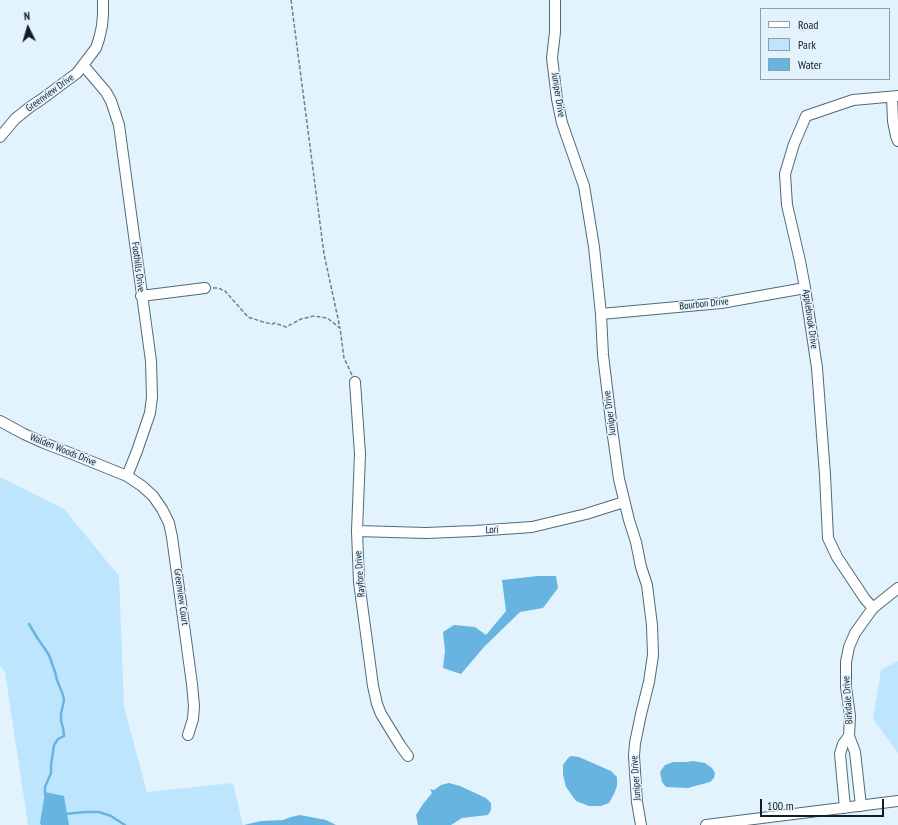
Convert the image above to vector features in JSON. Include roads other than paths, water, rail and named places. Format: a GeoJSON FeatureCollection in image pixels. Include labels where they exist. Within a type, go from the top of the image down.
{"type":"FeatureCollection","features":[{"type":"Feature","properties":{"kind":"street","name":"Greenview Drive"},"geometry":{"type":"LineString","coordinates":[[0,137],[15,119],[72,78],[96,48],[102,26],[103,0]]}},
{"type":"Feature","properties":{"kind":"street","name":"Juniper Drive"},"geometry":{"type":"LineString","coordinates":[[555,0],[555,32],[552,58],[557,99],[562,123],[584,186],[594,247],[601,314],[603,355],[619,479],[647,586],[652,625],[653,655],[634,756],[637,802],[641,825]]}},
{"type":"Feature","properties":{"kind":"street","name":"Foothills Drive"},"geometry":{"type":"LineString","coordinates":[[83,65],[106,92],[111,101],[119,125],[151,361],[152,397],[150,413],[127,476]]}},
{"type":"Feature","properties":{"kind":"street"},"geometry":{"type":"LineString","coordinates":[[895,96],[893,121],[898,141]]}},
{"type":"Feature","properties":{"kind":"street","name":"Applebrook Drive"},"geometry":{"type":"LineString","coordinates":[[873,608],[865,599],[837,557],[828,538],[817,368],[805,288],[787,205],[785,174],[794,144],[806,116],[853,100],[895,96]]}},
{"type":"Feature","properties":{"kind":"street"},"geometry":{"type":"LineString","coordinates":[[141,296],[205,288]]}},
{"type":"Feature","properties":{"kind":"street","name":"Bourbon Drive"},"geometry":{"type":"LineString","coordinates":[[601,314],[721,303],[805,288]]}},
{"type":"Feature","properties":{"kind":"street","name":"Rayfore Drive"},"geometry":{"type":"LineString","coordinates":[[355,382],[360,454],[357,531],[359,582],[374,691],[381,714],[408,756]]}},
{"type":"Feature","properties":{"kind":"street","name":"Walden Woods Drive"},"geometry":{"type":"LineString","coordinates":[[0,421],[44,443],[127,476]]}},
{"type":"Feature","properties":{"kind":"street","name":"Greenview Court"},"geometry":{"type":"LineString","coordinates":[[127,476],[154,496],[169,523],[188,650],[194,706],[194,718],[188,735]]}},
{"type":"Feature","properties":{"kind":"street","name":"Lori"},"geometry":{"type":"LineString","coordinates":[[357,531],[426,533],[532,527],[586,514],[624,502]]}},
{"type":"Feature","properties":{"kind":"street","name":"Birkdale Drive"},"geometry":{"type":"LineString","coordinates":[[862,806],[855,752],[849,736],[850,716],[846,687],[846,662],[849,647],[855,633],[873,608],[898,588]]}},
{"type":"Feature","properties":{"kind":"street","name":"Birkdale Drive"},"geometry":{"type":"LineString","coordinates":[[845,808],[840,754],[843,744],[849,736]]}},
{"type":"Feature","properties":{"kind":"street"},"geometry":{"type":"LineString","coordinates":[[706,825],[898,801]]}},
{"type":"Feature","properties":{"kind":"water"},"geometry":{"type":"Polygon","coordinates":[[[538,576],[556,576],[558,588],[543,608],[520,612],[484,647],[461,674],[443,668],[445,651],[443,632],[454,625],[475,627],[486,635],[506,611],[502,580],[538,576]]]}},
{"type":"Feature","properties":{"kind":"water"},"geometry":{"type":"Polygon","coordinates":[[[571,756],[579,757],[611,771],[617,777],[617,786],[609,803],[601,806],[589,806],[576,801],[566,787],[563,775],[563,765],[571,756]]]}},
{"type":"Feature","properties":{"kind":"water"},"geometry":{"type":"Polygon","coordinates":[[[693,761],[705,763],[712,768],[715,773],[714,778],[710,782],[688,788],[666,787],[662,782],[660,772],[665,765],[673,762],[693,761]]]}},
{"type":"Feature","properties":{"kind":"water"},"geometry":{"type":"Polygon","coordinates":[[[449,783],[460,786],[486,798],[491,803],[491,810],[488,815],[462,818],[451,825],[418,825],[416,815],[432,793],[430,789],[434,790],[441,785],[449,783]]]}},
{"type":"Feature","properties":{"kind":"water"},"geometry":{"type":"Polygon","coordinates":[[[45,792],[64,796],[69,825],[41,825],[40,823],[45,792]]]}},
{"type":"Feature","properties":{"kind":"water"},"geometry":{"type":"Polygon","coordinates":[[[300,815],[326,820],[336,825],[244,825],[261,821],[283,820],[300,815]]]}},
{"type":"Feature","properties":{"kind":"waterway"},"geometry":{"type":"LineString","coordinates":[[29,624],[49,655],[64,700],[61,714],[64,736],[58,739],[54,745],[51,773],[45,787],[45,795]]}},
{"type":"Feature","properties":{"kind":"waterway"},"geometry":{"type":"LineString","coordinates":[[65,814],[99,812],[111,816],[125,825]]}}]}
